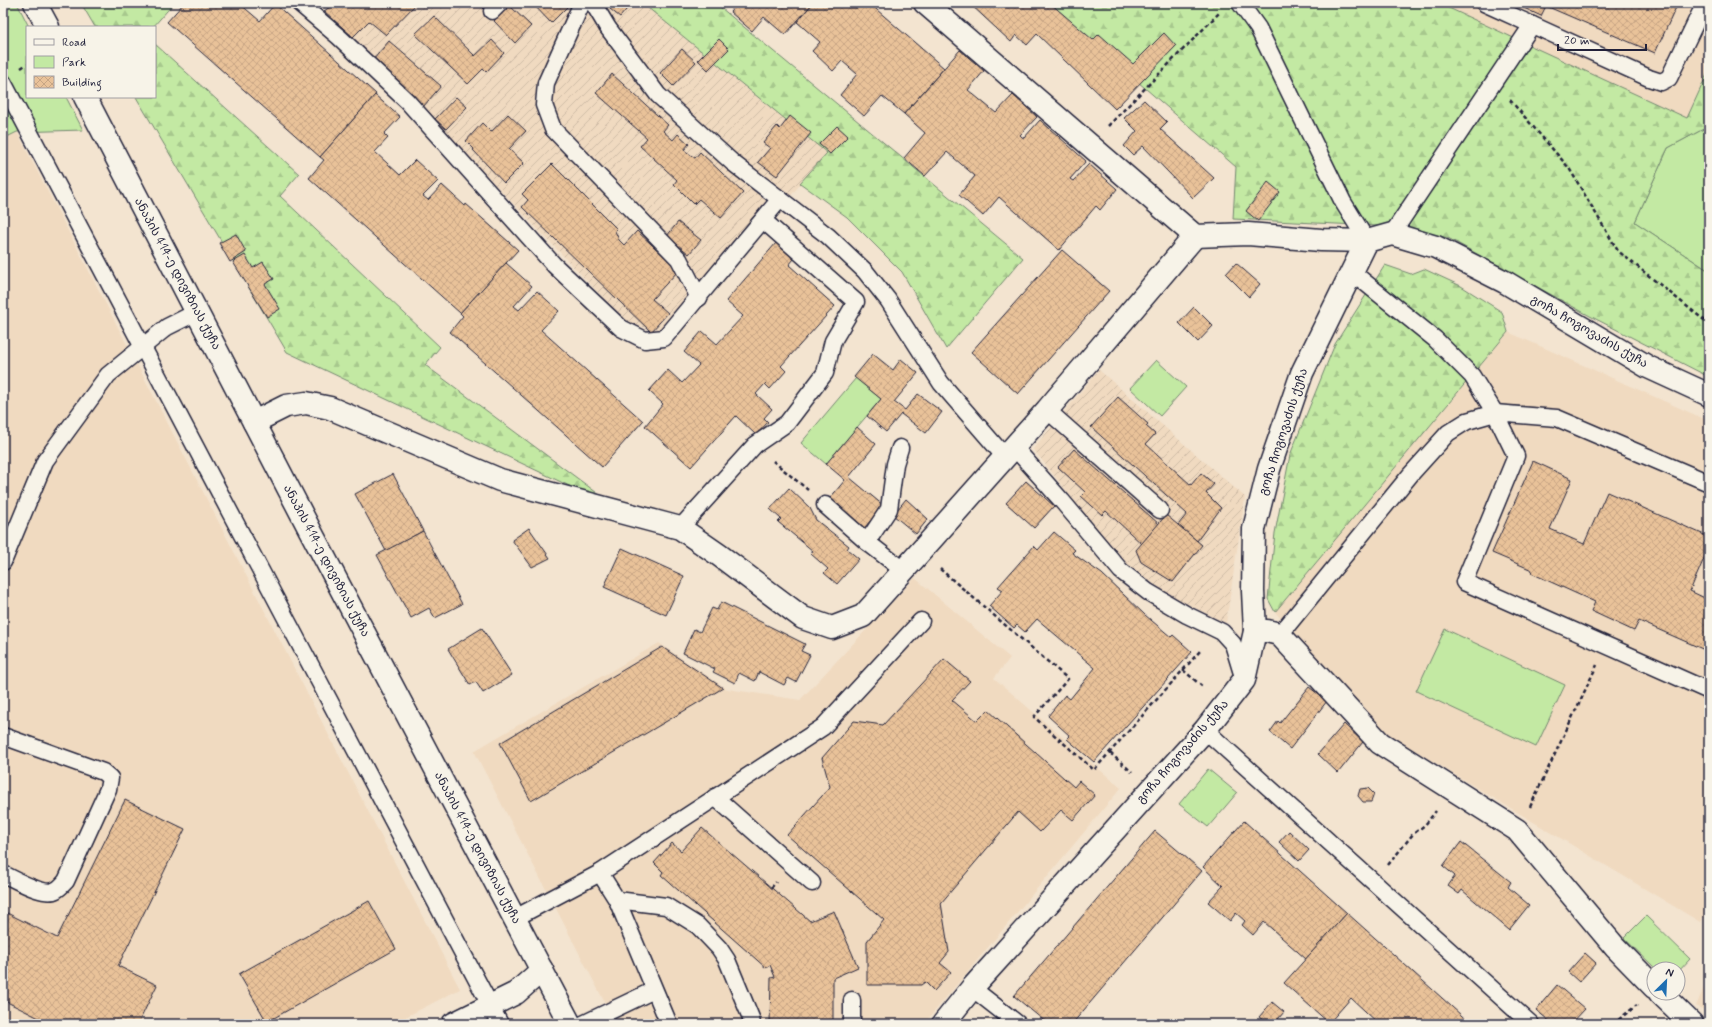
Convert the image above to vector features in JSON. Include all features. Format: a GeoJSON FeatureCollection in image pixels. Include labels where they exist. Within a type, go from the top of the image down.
{"type":"FeatureCollection","features":[{"type":"Feature","properties":{"kind":"street"},"geometry":{"type":"LineString","coordinates":[[925,3],[1195,236],[1248,234],[1321,240],[1367,241],[1392,234]]}},
{"type":"Feature","properties":{"kind":"street"},"geometry":{"type":"LineString","coordinates":[[40,5],[48,26]]}},
{"type":"Feature","properties":{"kind":"street","name":"ანაპის 414-ე დივიზიას ქუჩა"},"geometry":{"type":"LineString","coordinates":[[86,98],[570,1024]]}},
{"type":"Feature","properties":{"kind":"street","name":"გოჩა ჩოგოვაძის ქუჩა"},"geometry":{"type":"LineString","coordinates":[[1392,234],[1443,251],[1505,282],[1648,367],[1709,395]]}},
{"type":"Feature","properties":{"kind":"street"},"geometry":{"type":"LineString","coordinates":[[254,422],[286,406],[306,403],[330,408],[500,480],[680,528],[719,555],[803,618],[832,628],[863,616],[1047,410],[1195,236]]}},
{"type":"Feature","properties":{"kind":"street","name":"გოჩა ჩოგოვაძის ქუჩა"},"geometry":{"type":"LineString","coordinates":[[942,1024],[972,988],[1205,730],[1244,680],[1255,631],[1253,591],[1254,529],[1269,470],[1302,372],[1367,241]]}},
{"type":"Feature","properties":{"kind":"street"},"geometry":{"type":"LineString","coordinates":[[1255,631],[1267,631],[1278,634],[1380,743],[1517,830],[1646,987]]}},
{"type":"Feature","properties":{"kind":"street"},"geometry":{"type":"LineString","coordinates":[[453,1024],[495,1015],[516,993],[542,970]]}},
{"type":"Feature","properties":{"kind":"street"},"geometry":{"type":"LineString","coordinates":[[1661,1001],[1692,1024]]}},
{"type":"Feature","properties":{"kind":"lane"},"geometry":{"type":"LineString","coordinates":[[299,3],[339,37],[407,101],[554,265],[621,328],[645,340],[664,338],[699,298],[780,199]]}},
{"type":"Feature","properties":{"kind":"lane"},"geometry":{"type":"LineString","coordinates":[[582,3],[546,83],[544,105],[553,129],[679,259],[699,298]]}},
{"type":"Feature","properties":{"kind":"lane"},"geometry":{"type":"LineString","coordinates":[[593,3],[608,28],[658,96],[733,163],[828,236],[865,271],[888,300],[941,383],[1009,452],[1062,501],[1121,571],[1148,592],[1187,615],[1222,632],[1233,644],[1244,680]]}},
{"type":"Feature","properties":{"kind":"lane"},"geometry":{"type":"LineString","coordinates":[[1240,3],[1258,28],[1343,202],[1367,241]]}},
{"type":"Feature","properties":{"kind":"lane"},"geometry":{"type":"LineString","coordinates":[[1484,3],[1649,78],[1661,82],[1669,78],[1705,3]]}},
{"type":"Feature","properties":{"kind":"lane"},"geometry":{"type":"LineString","coordinates":[[1392,234],[1532,25]]}},
{"type":"Feature","properties":{"kind":"lane"},"geometry":{"type":"LineString","coordinates":[[3,82],[144,346],[495,1015]]}},
{"type":"Feature","properties":{"kind":"lane"},"geometry":{"type":"LineString","coordinates":[[680,528],[755,445],[787,423],[824,373],[833,341],[856,302],[763,220]]}},
{"type":"Feature","properties":{"kind":"lane"},"geometry":{"type":"LineString","coordinates":[[1352,272],[1435,339],[1472,376],[1495,413],[1516,456],[1464,582],[1709,691]]}},
{"type":"Feature","properties":{"kind":"lane"},"geometry":{"type":"LineString","coordinates":[[3,562],[44,461],[108,375],[167,327],[197,312]]}},
{"type":"Feature","properties":{"kind":"lane"},"geometry":{"type":"LineString","coordinates":[[1047,410],[1160,510]]}},
{"type":"Feature","properties":{"kind":"lane"},"geometry":{"type":"LineString","coordinates":[[1278,634],[1288,626],[1411,474],[1448,432],[1467,421],[1495,413],[1557,418],[1709,483]]}},
{"type":"Feature","properties":{"kind":"lane"},"geometry":{"type":"LineString","coordinates":[[867,542],[889,509],[895,464],[900,448]]}},
{"type":"Feature","properties":{"kind":"lane"},"geometry":{"type":"LineString","coordinates":[[825,505],[867,542],[904,571]]}},
{"type":"Feature","properties":{"kind":"lane"},"geometry":{"type":"LineString","coordinates":[[515,918],[600,873],[823,726],[921,621]]}},
{"type":"Feature","properties":{"kind":"lane"},"geometry":{"type":"LineString","coordinates":[[1205,730],[1531,1024]]}},
{"type":"Feature","properties":{"kind":"lane"},"geometry":{"type":"LineString","coordinates":[[3,736],[102,772],[110,778],[108,789],[66,881],[56,890],[47,891],[36,889],[3,874]]}},
{"type":"Feature","properties":{"kind":"lane"},"geometry":{"type":"LineString","coordinates":[[715,797],[812,883]]}},
{"type":"Feature","properties":{"kind":"lane"},"geometry":{"type":"LineString","coordinates":[[600,873],[617,900],[669,1024]]}},
{"type":"Feature","properties":{"kind":"lane"},"geometry":{"type":"LineString","coordinates":[[617,900],[666,906],[698,926],[720,948],[727,960],[751,1018],[752,1024]]}},
{"type":"Feature","properties":{"kind":"lane"},"geometry":{"type":"LineString","coordinates":[[972,988],[1018,1024]]}},
{"type":"Feature","properties":{"kind":"lane"},"geometry":{"type":"LineString","coordinates":[[583,1024],[654,990]]}},
{"type":"Feature","properties":{"kind":"lane"},"geometry":{"type":"LineString","coordinates":[[852,1000],[852,1024]]}},
{"type":"Feature","properties":{"kind":"path"},"geometry":{"type":"LineString","coordinates":[[1089,146],[1224,8]]}},
{"type":"Feature","properties":{"kind":"path"},"geometry":{"type":"LineString","coordinates":[[1494,81],[1570,168],[1618,251],[1709,324]]}},
{"type":"Feature","properties":{"kind":"path"},"geometry":{"type":"LineString","coordinates":[[755,445],[825,505]]}},
{"type":"Feature","properties":{"kind":"path"},"geometry":{"type":"LineString","coordinates":[[920,552],[1068,679],[1034,717],[1094,770],[1200,651]]}},
{"type":"Feature","properties":{"kind":"path"},"geometry":{"type":"LineString","coordinates":[[1528,809],[1592,677]]}},
{"type":"Feature","properties":{"kind":"path"},"geometry":{"type":"LineString","coordinates":[[1374,883],[1413,834],[1425,825]]}},
{"type":"Feature","properties":{"kind":"path"},"geometry":{"type":"LineString","coordinates":[[1612,1024],[1646,998]]}},
{"type":"Feature","properties":{"kind":"shaded area"},"geometry":{"type":"Polygon","coordinates":[[[332,3],[642,3],[827,153],[693,311],[663,332],[627,323],[389,73],[322,14],[332,3]]]}},
{"type":"Feature","properties":{"kind":"shaded area"},"geometry":{"type":"Polygon","coordinates":[[[1376,3],[1709,3],[1709,110],[1701,129],[1376,3]]]}},
{"type":"Feature","properties":{"kind":"shaded area"},"geometry":{"type":"Polygon","coordinates":[[[17,132],[460,989],[392,1024],[3,1024],[3,139],[17,132]]]}},
{"type":"Feature","properties":{"kind":"shaded area"},"geometry":{"type":"Polygon","coordinates":[[[1508,332],[1709,421],[1709,921],[1703,917],[1700,922],[1384,732],[1275,612],[1508,332]]]}},
{"type":"Feature","properties":{"kind":"shaded area"},"geometry":{"type":"Polygon","coordinates":[[[1099,370],[1245,497],[1226,623],[1177,599],[1127,567],[1033,449],[1099,370]]]}},
{"type":"Feature","properties":{"kind":"shaded area"},"geometry":{"type":"Polygon","coordinates":[[[915,578],[1010,658],[994,678],[1121,788],[924,1024],[616,1024],[474,751],[659,643],[727,689],[800,700],[915,578]]]}},
{"type":"Feature","properties":{"kind":"shaded area"},"geometry":{"type":"Polygon","coordinates":[[[1709,976],[1709,1012],[1696,1006],[1709,976]]]}},
{"type":"Feature","properties":{"kind":"green space"},"geometry":{"type":"Polygon","coordinates":[[[3,3],[17,3],[28,26],[26,26],[26,98],[67,98],[83,130],[17,132],[3,139],[3,3]]]}},
{"type":"Feature","properties":{"kind":"green space"},"geometry":{"type":"Polygon","coordinates":[[[81,3],[174,3],[154,26],[94,26],[81,3]]]}},
{"type":"Feature","properties":{"kind":"green space"},"geometry":{"type":"Polygon","coordinates":[[[642,3],[715,3],[1023,258],[946,349],[902,272],[847,217],[800,183],[827,153],[642,3]]]}},
{"type":"Feature","properties":{"kind":"green space"},"geometry":{"type":"Polygon","coordinates":[[[1047,3],[1438,3],[1687,118],[1709,70],[1709,126],[1668,148],[1635,222],[1709,271],[1709,377],[1590,316],[1448,238],[1398,227],[1233,219],[1236,167],[1047,3]]]}},
{"type":"Feature","properties":{"kind":"green space"},"geometry":{"type":"Polygon","coordinates":[[[156,45],[299,174],[280,196],[440,347],[425,365],[620,510],[287,352],[137,98],[156,98],[156,45]]]}},
{"type":"Feature","properties":{"kind":"green space"},"geometry":{"type":"Polygon","coordinates":[[[1709,126],[1709,271],[1635,222],[1668,148],[1709,126]]]}},
{"type":"Feature","properties":{"kind":"green space"},"geometry":{"type":"Polygon","coordinates":[[[1385,265],[1411,274],[1424,269],[1461,286],[1502,312],[1508,332],[1275,612],[1268,599],[1275,533],[1290,455],[1335,344],[1385,265]]]}},
{"type":"Feature","properties":{"kind":"green space"},"geometry":{"type":"Polygon","coordinates":[[[1156,360],[1186,387],[1160,416],[1130,388],[1156,360]]]}},
{"type":"Feature","properties":{"kind":"green space"},"geometry":{"type":"Polygon","coordinates":[[[856,378],[881,399],[826,464],[801,443],[856,378]]]}},
{"type":"Feature","properties":{"kind":"green space"},"geometry":{"type":"Polygon","coordinates":[[[1445,629],[1565,685],[1536,747],[1416,691],[1445,629]]]}},
{"type":"Feature","properties":{"kind":"green space"},"geometry":{"type":"Polygon","coordinates":[[[1208,769],[1237,793],[1208,827],[1179,804],[1208,769]]]}},
{"type":"Feature","properties":{"kind":"green space"},"geometry":{"type":"Polygon","coordinates":[[[1646,916],[1690,959],[1686,963],[1686,961],[1648,961],[1624,938],[1646,916]]]}},
{"type":"Feature","properties":{"kind":"building"},"geometry":{"type":"Polygon","coordinates":[[[184,3],[239,3],[260,21],[275,4],[376,94],[320,157],[167,22],[184,3]]]}},
{"type":"Feature","properties":{"kind":"building"},"geometry":{"type":"Polygon","coordinates":[[[336,3],[417,3],[386,35],[369,21],[353,37],[324,11],[336,3]]]}},
{"type":"Feature","properties":{"kind":"building"},"geometry":{"type":"Polygon","coordinates":[[[532,3],[571,3],[551,23],[532,3]]]}},
{"type":"Feature","properties":{"kind":"building"},"geometry":{"type":"Polygon","coordinates":[[[616,3],[632,3],[620,17],[610,9],[616,3]]]}},
{"type":"Feature","properties":{"kind":"building"},"geometry":{"type":"Polygon","coordinates":[[[738,3],[813,3],[785,35],[764,17],[752,31],[730,12],[738,3]]]}},
{"type":"Feature","properties":{"kind":"building"},"geometry":{"type":"Polygon","coordinates":[[[813,3],[869,3],[944,68],[904,114],[882,96],[864,116],[840,95],[857,74],[842,61],[833,71],[812,51],[820,42],[797,22],[813,3]]]}},
{"type":"Feature","properties":{"kind":"building"},"geometry":{"type":"Polygon","coordinates":[[[969,3],[1050,3],[1093,40],[1099,34],[1133,64],[1164,33],[1176,46],[1115,109],[1037,34],[1027,45],[1016,35],[1011,42],[969,3]]]}},
{"type":"Feature","properties":{"kind":"building"},"geometry":{"type":"Polygon","coordinates":[[[1513,3],[1678,3],[1655,53],[1546,6],[1541,16],[1513,3]]]}},
{"type":"Feature","properties":{"kind":"building"},"geometry":{"type":"Polygon","coordinates":[[[509,5],[531,26],[515,43],[494,21],[509,5]]]}},
{"type":"Feature","properties":{"kind":"building"},"geometry":{"type":"Polygon","coordinates":[[[434,16],[475,56],[492,40],[504,53],[486,72],[483,69],[468,84],[415,34],[434,16]]]}},
{"type":"Feature","properties":{"kind":"building"},"geometry":{"type":"Polygon","coordinates":[[[719,39],[729,49],[708,70],[698,60],[719,39]]]}},
{"type":"Feature","properties":{"kind":"building"},"geometry":{"type":"Polygon","coordinates":[[[389,41],[441,86],[423,107],[373,60],[389,41]]]}},
{"type":"Feature","properties":{"kind":"building"},"geometry":{"type":"Polygon","coordinates":[[[682,49],[696,62],[673,86],[660,73],[682,49]]]}},
{"type":"Feature","properties":{"kind":"building"},"geometry":{"type":"Polygon","coordinates":[[[960,50],[984,71],[968,90],[996,113],[1013,95],[1037,117],[1020,135],[1022,137],[1024,138],[1040,120],[1086,161],[1070,179],[1073,181],[1089,164],[1117,189],[1100,210],[1096,206],[1059,250],[999,197],[983,216],[959,195],[975,176],[947,152],[925,176],[904,158],[925,133],[904,114],[960,50]]]}},
{"type":"Feature","properties":{"kind":"building"},"geometry":{"type":"Polygon","coordinates":[[[612,74],[668,125],[663,131],[673,140],[678,134],[689,144],[684,150],[695,158],[700,152],[743,193],[721,218],[699,199],[694,204],[674,184],[677,180],[640,146],[647,138],[596,93],[612,74]]]}},
{"type":"Feature","properties":{"kind":"building"},"geometry":{"type":"Polygon","coordinates":[[[375,95],[400,117],[384,134],[388,138],[375,152],[400,175],[415,160],[438,181],[423,196],[428,200],[442,185],[518,250],[460,313],[309,178],[324,160],[320,157],[375,95]]]}},
{"type":"Feature","properties":{"kind":"building"},"geometry":{"type":"Polygon","coordinates":[[[456,97],[467,107],[446,129],[435,119],[456,97]]]}},
{"type":"Feature","properties":{"kind":"building"},"geometry":{"type":"Polygon","coordinates":[[[1144,100],[1167,122],[1160,129],[1214,178],[1193,198],[1143,146],[1133,155],[1124,146],[1137,131],[1124,118],[1144,100]]]}},
{"type":"Feature","properties":{"kind":"building"},"geometry":{"type":"Polygon","coordinates":[[[508,114],[526,131],[509,149],[524,163],[504,183],[466,141],[482,123],[491,132],[508,114]]]}},
{"type":"Feature","properties":{"kind":"building"},"geometry":{"type":"Polygon","coordinates":[[[790,116],[811,133],[777,176],[758,162],[770,148],[763,143],[777,126],[780,129],[790,116]]]}},
{"type":"Feature","properties":{"kind":"building"},"geometry":{"type":"Polygon","coordinates":[[[837,126],[848,136],[830,154],[819,144],[837,126]]]}},
{"type":"Feature","properties":{"kind":"building"},"geometry":{"type":"Polygon","coordinates":[[[552,164],[617,229],[615,231],[619,240],[624,245],[637,231],[679,270],[652,299],[668,313],[651,332],[522,207],[528,200],[522,194],[552,164]]]}},
{"type":"Feature","properties":{"kind":"building"},"geometry":{"type":"Polygon","coordinates":[[[1268,182],[1280,192],[1258,221],[1246,211],[1268,182]]]}},
{"type":"Feature","properties":{"kind":"building"},"geometry":{"type":"Polygon","coordinates":[[[678,222],[701,240],[689,254],[667,236],[678,222]]]}},
{"type":"Feature","properties":{"kind":"building"},"geometry":{"type":"Polygon","coordinates":[[[236,234],[246,252],[230,262],[219,243],[236,234]]]}},
{"type":"Feature","properties":{"kind":"building"},"geometry":{"type":"Polygon","coordinates":[[[776,243],[794,259],[789,265],[835,306],[781,366],[786,371],[770,389],[765,384],[756,394],[772,409],[764,418],[768,422],[756,435],[736,416],[691,467],[645,426],[663,404],[649,391],[668,370],[682,383],[699,365],[684,352],[702,331],[717,344],[743,316],[726,301],[776,243]]]}},
{"type":"Feature","properties":{"kind":"building"},"geometry":{"type":"Polygon","coordinates":[[[1062,250],[1109,291],[1018,394],[971,352],[1062,250]]]}},
{"type":"Feature","properties":{"kind":"building"},"geometry":{"type":"Polygon","coordinates":[[[245,255],[253,268],[263,262],[274,279],[265,284],[280,309],[267,317],[233,262],[245,255]]]}},
{"type":"Feature","properties":{"kind":"building"},"geometry":{"type":"Polygon","coordinates":[[[506,263],[532,286],[514,306],[519,310],[537,291],[559,311],[541,330],[643,421],[602,467],[450,332],[463,316],[460,313],[506,263]]]}},
{"type":"Feature","properties":{"kind":"building"},"geometry":{"type":"Polygon","coordinates":[[[1236,263],[1260,284],[1249,297],[1226,274],[1236,263]]]}},
{"type":"Feature","properties":{"kind":"building"},"geometry":{"type":"Polygon","coordinates":[[[1194,307],[1213,326],[1198,342],[1179,323],[1194,307]]]}},
{"type":"Feature","properties":{"kind":"building"},"geometry":{"type":"Polygon","coordinates":[[[873,354],[893,370],[901,359],[918,373],[894,402],[905,410],[918,394],[942,412],[926,433],[901,414],[886,432],[867,416],[881,399],[854,377],[873,354]]]}},
{"type":"Feature","properties":{"kind":"building"},"geometry":{"type":"Polygon","coordinates":[[[1118,397],[1148,424],[1146,426],[1155,434],[1146,444],[1191,485],[1201,473],[1214,484],[1206,493],[1221,508],[1197,541],[1178,525],[1187,514],[1091,427],[1118,397]]]}},
{"type":"Feature","properties":{"kind":"building"},"geometry":{"type":"Polygon","coordinates":[[[857,427],[876,444],[849,477],[884,506],[864,528],[830,498],[845,480],[826,464],[857,427]]]}},
{"type":"Feature","properties":{"kind":"building"},"geometry":{"type":"Polygon","coordinates":[[[1074,449],[1159,524],[1142,544],[1106,511],[1102,515],[1081,496],[1085,492],[1058,467],[1074,449]]]}},
{"type":"Feature","properties":{"kind":"building"},"geometry":{"type":"Polygon","coordinates":[[[1533,461],[1572,479],[1550,529],[1584,544],[1607,492],[1709,537],[1709,547],[1690,591],[1709,600],[1709,649],[1708,648],[1707,651],[1639,621],[1634,631],[1591,611],[1595,602],[1531,573],[1532,570],[1492,553],[1533,461]]]}},
{"type":"Feature","properties":{"kind":"building"},"geometry":{"type":"Polygon","coordinates":[[[393,474],[423,531],[386,551],[355,494],[393,474]]]}},
{"type":"Feature","properties":{"kind":"building"},"geometry":{"type":"Polygon","coordinates":[[[1026,481],[1054,506],[1034,528],[1006,503],[1026,481]]]}},
{"type":"Feature","properties":{"kind":"building"},"geometry":{"type":"Polygon","coordinates":[[[789,488],[810,508],[816,520],[849,546],[847,549],[859,559],[837,584],[824,573],[828,569],[811,554],[813,551],[778,522],[781,519],[770,509],[789,488]]]}},
{"type":"Feature","properties":{"kind":"building"},"geometry":{"type":"Polygon","coordinates":[[[906,499],[928,519],[916,534],[893,515],[906,499]]]}},
{"type":"Feature","properties":{"kind":"building"},"geometry":{"type":"Polygon","coordinates":[[[1166,515],[1202,545],[1173,582],[1141,562],[1136,550],[1166,515]]]}},
{"type":"Feature","properties":{"kind":"building"},"geometry":{"type":"Polygon","coordinates":[[[529,528],[550,558],[532,567],[512,540],[529,528]]]}},
{"type":"Feature","properties":{"kind":"building"},"geometry":{"type":"Polygon","coordinates":[[[423,531],[462,604],[435,618],[429,608],[411,618],[377,555],[423,531]]]}},
{"type":"Feature","properties":{"kind":"building"},"geometry":{"type":"Polygon","coordinates":[[[1054,532],[1075,550],[1072,553],[1102,574],[1145,615],[1171,637],[1173,635],[1192,652],[1094,762],[1067,739],[1070,736],[1048,716],[1065,695],[1070,699],[1095,668],[1037,619],[1025,632],[1017,625],[1014,628],[989,606],[1003,590],[998,587],[1034,546],[1038,550],[1054,532]]]}},
{"type":"Feature","properties":{"kind":"building"},"geometry":{"type":"Polygon","coordinates":[[[622,548],[684,576],[666,615],[604,587],[622,548]]]}},
{"type":"Feature","properties":{"kind":"building"},"geometry":{"type":"Polygon","coordinates":[[[721,602],[805,644],[801,651],[810,655],[796,682],[788,678],[784,685],[759,672],[755,681],[739,673],[735,683],[713,672],[715,669],[683,653],[694,629],[700,632],[712,608],[717,610],[721,602]]]}},
{"type":"Feature","properties":{"kind":"building"},"geometry":{"type":"Polygon","coordinates":[[[482,628],[512,675],[483,693],[476,682],[470,685],[448,649],[482,628]]]}},
{"type":"Feature","properties":{"kind":"building"},"geometry":{"type":"Polygon","coordinates":[[[662,647],[723,688],[531,801],[500,743],[662,647]]]}},
{"type":"Feature","properties":{"kind":"building"},"geometry":{"type":"Polygon","coordinates":[[[944,659],[970,681],[952,700],[977,721],[988,710],[1074,787],[1079,781],[1095,795],[1073,820],[1061,810],[1040,832],[1018,812],[941,903],[949,952],[940,963],[951,972],[934,991],[925,982],[921,985],[867,985],[867,941],[884,920],[787,835],[830,787],[822,758],[854,721],[883,725],[944,659]]]}},
{"type":"Feature","properties":{"kind":"building"},"geometry":{"type":"Polygon","coordinates":[[[1309,687],[1327,701],[1290,749],[1270,732],[1278,721],[1280,723],[1309,687]]]}},
{"type":"Feature","properties":{"kind":"building"},"geometry":{"type":"Polygon","coordinates":[[[1344,724],[1363,742],[1338,773],[1318,754],[1344,724]]]}},
{"type":"Feature","properties":{"kind":"building"},"geometry":{"type":"Polygon","coordinates":[[[1368,788],[1374,794],[1371,802],[1363,802],[1358,796],[1360,789],[1368,788]]]}},
{"type":"Feature","properties":{"kind":"building"},"geometry":{"type":"Polygon","coordinates":[[[125,800],[185,829],[118,966],[157,985],[138,1024],[51,1024],[3,1000],[3,911],[57,938],[125,800]]]}},
{"type":"Feature","properties":{"kind":"building"},"geometry":{"type":"Polygon","coordinates":[[[1244,821],[1347,913],[1306,959],[1264,922],[1253,935],[1242,925],[1245,921],[1236,913],[1230,921],[1208,902],[1223,886],[1203,867],[1244,821]]]}},
{"type":"Feature","properties":{"kind":"building"},"geometry":{"type":"Polygon","coordinates":[[[702,828],[810,921],[834,911],[858,967],[833,978],[833,1024],[770,1024],[771,978],[775,977],[770,965],[766,968],[661,875],[663,872],[654,863],[672,843],[681,851],[702,828]]]}},
{"type":"Feature","properties":{"kind":"building"},"geometry":{"type":"Polygon","coordinates":[[[1155,831],[1202,871],[1072,1024],[1048,1024],[1014,996],[1155,831]]]}},
{"type":"Feature","properties":{"kind":"building"},"geometry":{"type":"Polygon","coordinates":[[[1289,831],[1309,850],[1299,861],[1279,842],[1289,831]]]}},
{"type":"Feature","properties":{"kind":"building"},"geometry":{"type":"Polygon","coordinates":[[[1461,842],[1511,882],[1508,887],[1529,905],[1509,930],[1462,890],[1459,894],[1448,886],[1455,876],[1443,866],[1461,842]]]}},
{"type":"Feature","properties":{"kind":"building"},"geometry":{"type":"Polygon","coordinates":[[[369,901],[396,949],[267,1022],[239,974],[369,901]]]}},
{"type":"Feature","properties":{"kind":"building"},"geometry":{"type":"Polygon","coordinates":[[[1347,913],[1471,1024],[1379,1024],[1351,998],[1329,1023],[1284,983],[1347,913]]]}},
{"type":"Feature","properties":{"kind":"building"},"geometry":{"type":"Polygon","coordinates":[[[1585,953],[1596,963],[1579,982],[1568,972],[1585,953]]]}},
{"type":"Feature","properties":{"kind":"building"},"geometry":{"type":"Polygon","coordinates":[[[1557,985],[1585,1009],[1571,1024],[1553,1024],[1536,1010],[1557,985]]]}},
{"type":"Feature","properties":{"kind":"building"},"geometry":{"type":"Polygon","coordinates":[[[1272,1002],[1284,1012],[1274,1024],[1268,1024],[1259,1017],[1272,1002]]]}}]}
